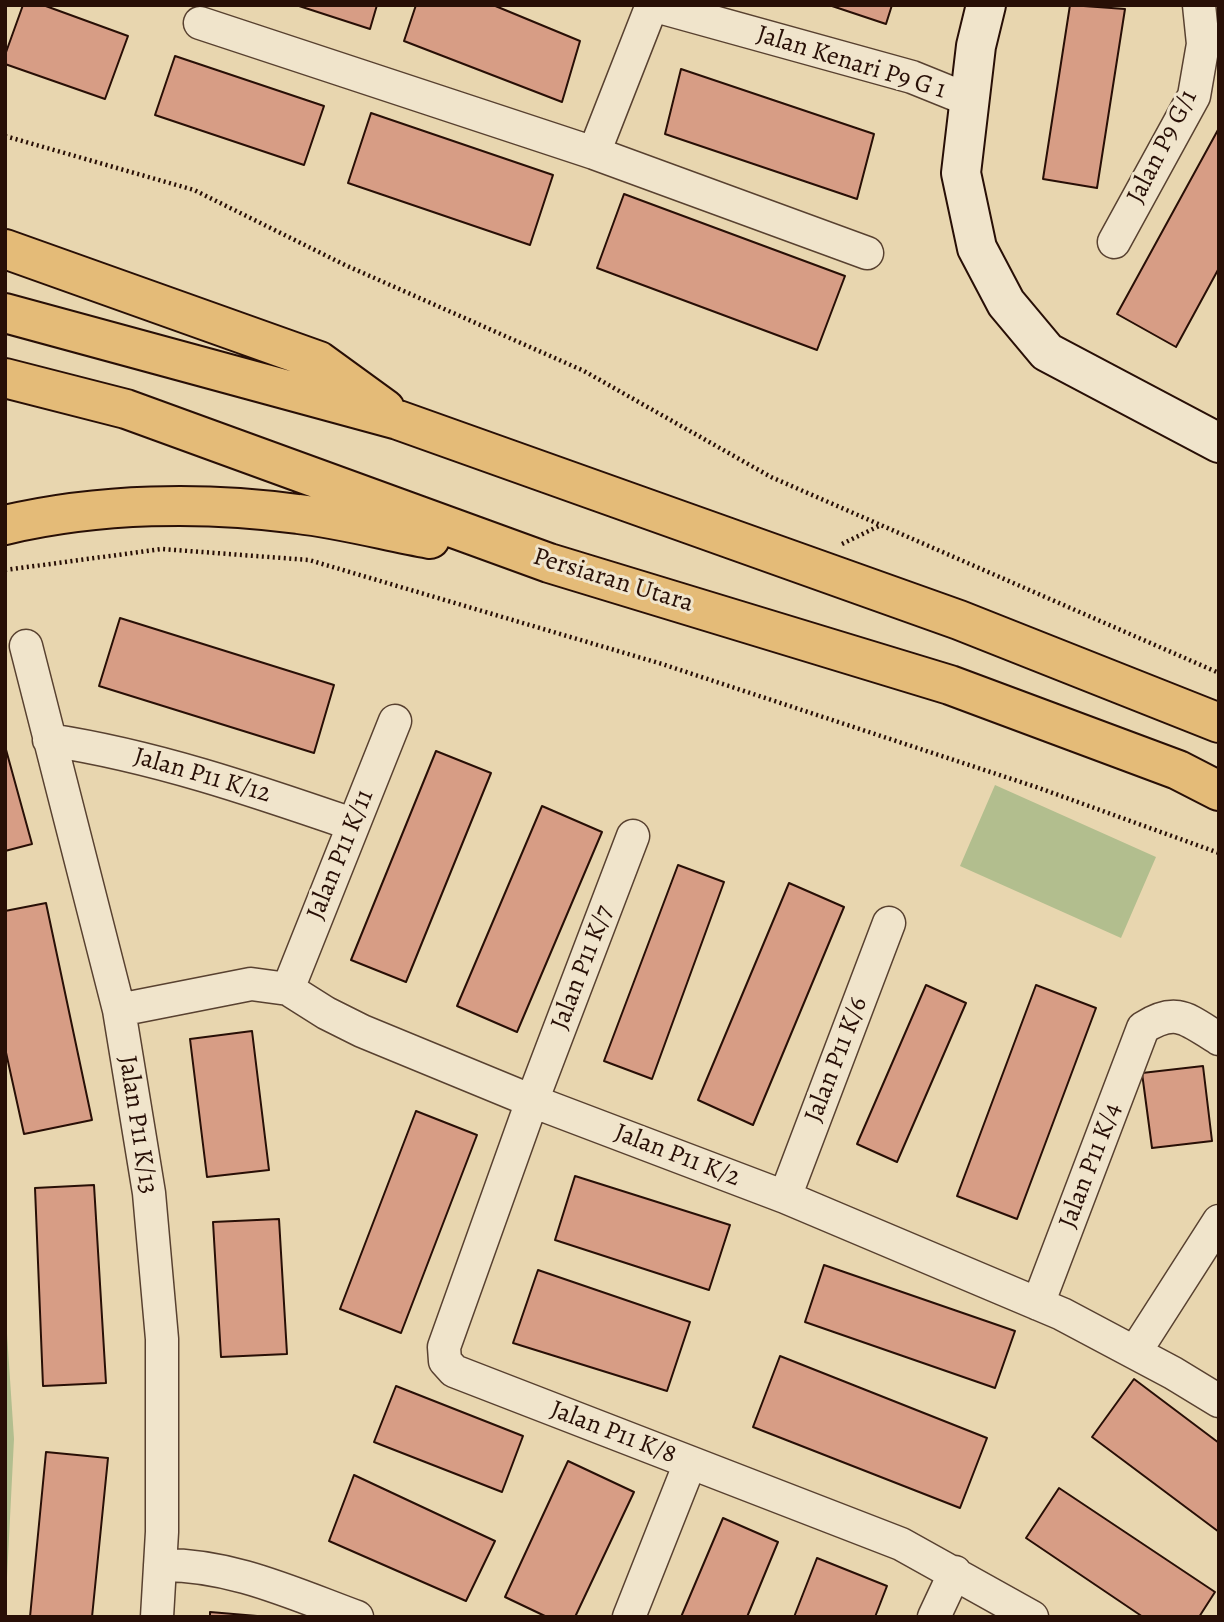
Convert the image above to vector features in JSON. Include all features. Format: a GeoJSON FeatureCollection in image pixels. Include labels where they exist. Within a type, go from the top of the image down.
{"type":"FeatureCollection","features":[{"type":"Feature","properties":{"kind":"main road"},"geometry":{"type":"LineString","coordinates":[[5,249],[319,362],[357,386],[398,420]]}},
{"type":"Feature","properties":{"kind":"main road"},"geometry":{"type":"LineString","coordinates":[[5,313],[398,420],[959,620],[1219,723]]}},
{"type":"Feature","properties":{"kind":"main road","name":"Persiaran Utara"},"geometry":{"type":"LineString","coordinates":[[5,378],[126,409],[549,563],[950,685],[1178,770],[1219,791]]}},
{"type":"Feature","properties":{"kind":"main road"},"geometry":{"type":"LineString","coordinates":[[5,525],[31,519],[130,508],[228,508],[299,514],[549,563]]}},
{"type":"Feature","properties":{"kind":"street"},"geometry":{"type":"LineString","coordinates":[[594,153],[652,5]]}},
{"type":"Feature","properties":{"kind":"street","name":"Jalan Kenari P9 G 1"},"geometry":{"type":"LineString","coordinates":[[652,5],[912,77],[969,100]]}},
{"type":"Feature","properties":{"kind":"street"},"geometry":{"type":"LineString","coordinates":[[986,5],[969,100],[961,173],[977,248],[1006,303],[1047,352],[1219,443]]}},
{"type":"Feature","properties":{"kind":"street","name":"Jalan P9 G/1"},"geometry":{"type":"LineString","coordinates":[[1114,242],[1194,96],[1203,44],[1199,5]]}},
{"type":"Feature","properties":{"kind":"street"},"geometry":{"type":"LineString","coordinates":[[200,23],[594,153],[867,253]]}},
{"type":"Feature","properties":{"kind":"street","name":"Jalan P11 K/13"},"geometry":{"type":"LineString","coordinates":[[26,646],[119,1010],[149,1193],[162,1339],[158,1617]]}},
{"type":"Feature","properties":{"kind":"street","name":"Jalan P11 K/11"},"geometry":{"type":"LineString","coordinates":[[288,989],[394,721]]}},
{"type":"Feature","properties":{"kind":"street","name":"Jalan P11 K/12"},"geometry":{"type":"LineString","coordinates":[[50,740],[108,749],[236,784],[352,824]]}},
{"type":"Feature","properties":{"kind":"street","name":"Jalan P11 K/7"},"geometry":{"type":"LineString","coordinates":[[532,1101],[634,836]]}},
{"type":"Feature","properties":{"kind":"street","name":"Jalan P11 K/6"},"geometry":{"type":"LineString","coordinates":[[785,1197],[889,923]]}},
{"type":"Feature","properties":{"kind":"street","name":"Jalan P11 K/2"},"geometry":{"type":"LineString","coordinates":[[119,1010],[251,984],[288,989],[326,1013],[362,1031],[532,1101],[785,1197],[1038,1304],[1135,1352],[1219,1401]]}},
{"type":"Feature","properties":{"kind":"street","name":"Jalan P11 K/4"},"geometry":{"type":"LineString","coordinates":[[1038,1304],[1143,1028],[1159,1018],[1180,1015],[1219,1038]]}},
{"type":"Feature","properties":{"kind":"street","name":"Jalan P11 K/8"},"geometry":{"type":"LineString","coordinates":[[532,1101],[444,1347],[445,1361],[454,1371],[901,1544],[1032,1617]]}},
{"type":"Feature","properties":{"kind":"street"},"geometry":{"type":"LineString","coordinates":[[1135,1352],[1219,1221]]}},
{"type":"Feature","properties":{"kind":"street"},"geometry":{"type":"LineString","coordinates":[[629,1617],[690,1463]]}},
{"type":"Feature","properties":{"kind":"street"},"geometry":{"type":"LineString","coordinates":[[160,1565],[194,1564],[230,1571],[357,1617]]}},
{"type":"Feature","properties":{"kind":"street"},"geometry":{"type":"LineString","coordinates":[[934,1617],[955,1572]]}},
{"type":"Feature","properties":{"kind":"path"},"geometry":{"type":"LineString","coordinates":[[5,136],[194,190],[345,265],[584,371],[771,477],[1219,673]]}},
{"type":"Feature","properties":{"kind":"path"},"geometry":{"type":"LineString","coordinates":[[5,570],[162,549],[309,560],[688,673],[1039,788],[1219,853]]}},
{"type":"Feature","properties":{"kind":"green space"},"geometry":{"type":"Polygon","coordinates":[[[995,785],[1156,857],[1121,938],[960,866],[995,785]]]}},
{"type":"Feature","properties":{"kind":"green space"},"geometry":{"type":"Polygon","coordinates":[[[5,1304],[14,1439],[5,1617],[5,1304]]]}},
{"type":"Feature","properties":{"kind":"building"},"geometry":{"type":"Polygon","coordinates":[[[23,5],[43,5],[128,36],[105,99],[5,64],[5,55],[23,5]]]}},
{"type":"Feature","properties":{"kind":"building"},"geometry":{"type":"Polygon","coordinates":[[[296,5],[377,5],[370,29],[296,5]]]}},
{"type":"Feature","properties":{"kind":"building"},"geometry":{"type":"Polygon","coordinates":[[[416,5],[493,5],[580,41],[562,102],[404,41],[416,5]]]}},
{"type":"Feature","properties":{"kind":"building"},"geometry":{"type":"Polygon","coordinates":[[[829,5],[892,5],[886,24],[829,5]]]}},
{"type":"Feature","properties":{"kind":"building"},"geometry":{"type":"Polygon","coordinates":[[[1070,5],[1125,9],[1097,188],[1043,179],[1070,5]]]}},
{"type":"Feature","properties":{"kind":"building"},"geometry":{"type":"Polygon","coordinates":[[[175,56],[324,106],[304,165],[155,115],[175,56]]]}},
{"type":"Feature","properties":{"kind":"building"},"geometry":{"type":"Polygon","coordinates":[[[681,69],[874,134],[857,199],[665,134],[681,69]]]}},
{"type":"Feature","properties":{"kind":"building"},"geometry":{"type":"Polygon","coordinates":[[[371,113],[553,175],[530,245],[348,183],[371,113]]]}},
{"type":"Feature","properties":{"kind":"building"},"geometry":{"type":"Polygon","coordinates":[[[1219,128],[1219,268],[1176,347],[1117,314],[1219,128]]]}},
{"type":"Feature","properties":{"kind":"building"},"geometry":{"type":"Polygon","coordinates":[[[624,194],[845,276],[817,350],[597,268],[624,194]]]}},
{"type":"Feature","properties":{"kind":"building"},"geometry":{"type":"Polygon","coordinates":[[[120,618],[334,685],[314,753],[99,686],[120,618]]]}},
{"type":"Feature","properties":{"kind":"building"},"geometry":{"type":"Polygon","coordinates":[[[5,746],[32,844],[5,851],[5,746]]]}},
{"type":"Feature","properties":{"kind":"building"},"geometry":{"type":"Polygon","coordinates":[[[436,751],[491,773],[406,982],[351,960],[436,751]]]}},
{"type":"Feature","properties":{"kind":"building"},"geometry":{"type":"Polygon","coordinates":[[[542,806],[602,832],[517,1032],[457,1006],[542,806]]]}},
{"type":"Feature","properties":{"kind":"building"},"geometry":{"type":"Polygon","coordinates":[[[678,865],[724,882],[652,1079],[604,1061],[678,865]]]}},
{"type":"Feature","properties":{"kind":"building"},"geometry":{"type":"Polygon","coordinates":[[[789,883],[844,907],[753,1125],[698,1100],[789,883]]]}},
{"type":"Feature","properties":{"kind":"building"},"geometry":{"type":"Polygon","coordinates":[[[46,903],[92,1120],[24,1134],[5,1048],[5,911],[46,903]]]}},
{"type":"Feature","properties":{"kind":"building"},"geometry":{"type":"Polygon","coordinates":[[[926,985],[966,1003],[897,1162],[857,1144],[926,985]]]}},
{"type":"Feature","properties":{"kind":"building"},"geometry":{"type":"Polygon","coordinates":[[[1036,985],[1096,1008],[1017,1219],[957,1196],[1036,985]]]}},
{"type":"Feature","properties":{"kind":"building"},"geometry":{"type":"Polygon","coordinates":[[[252,1031],[269,1170],[207,1177],[190,1039],[252,1031]]]}},
{"type":"Feature","properties":{"kind":"building"},"geometry":{"type":"Polygon","coordinates":[[[1203,1066],[1212,1141],[1152,1148],[1142,1073],[1203,1066]]]}},
{"type":"Feature","properties":{"kind":"building"},"geometry":{"type":"Polygon","coordinates":[[[416,1111],[477,1135],[401,1333],[340,1309],[416,1111]]]}},
{"type":"Feature","properties":{"kind":"building"},"geometry":{"type":"Polygon","coordinates":[[[575,1176],[730,1225],[709,1290],[555,1240],[575,1176]]]}},
{"type":"Feature","properties":{"kind":"building"},"geometry":{"type":"Polygon","coordinates":[[[94,1185],[106,1383],[43,1386],[35,1188],[94,1185]]]}},
{"type":"Feature","properties":{"kind":"building"},"geometry":{"type":"Polygon","coordinates":[[[279,1219],[287,1354],[221,1357],[213,1222],[279,1219]]]}},
{"type":"Feature","properties":{"kind":"building"},"geometry":{"type":"Polygon","coordinates":[[[824,1265],[1015,1331],[995,1388],[805,1322],[824,1265]]]}},
{"type":"Feature","properties":{"kind":"building"},"geometry":{"type":"Polygon","coordinates":[[[538,1270],[690,1322],[667,1391],[513,1343],[538,1270]]]}},
{"type":"Feature","properties":{"kind":"building"},"geometry":{"type":"Polygon","coordinates":[[[780,1356],[987,1438],[960,1508],[753,1427],[780,1356]]]}},
{"type":"Feature","properties":{"kind":"building"},"geometry":{"type":"Polygon","coordinates":[[[1134,1379],[1219,1443],[1219,1532],[1092,1437],[1134,1379]]]}},
{"type":"Feature","properties":{"kind":"building"},"geometry":{"type":"Polygon","coordinates":[[[396,1386],[523,1436],[502,1492],[374,1442],[396,1386]]]}},
{"type":"Feature","properties":{"kind":"building"},"geometry":{"type":"Polygon","coordinates":[[[46,1452],[108,1458],[92,1617],[30,1617],[46,1452]]]}},
{"type":"Feature","properties":{"kind":"building"},"geometry":{"type":"Polygon","coordinates":[[[568,1461],[634,1492],[575,1617],[547,1617],[505,1597],[568,1461]]]}},
{"type":"Feature","properties":{"kind":"building"},"geometry":{"type":"Polygon","coordinates":[[[354,1475],[495,1541],[466,1601],[329,1541],[354,1475]]]}},
{"type":"Feature","properties":{"kind":"building"},"geometry":{"type":"Polygon","coordinates":[[[1059,1488],[1215,1592],[1199,1617],[1143,1617],[1026,1538],[1059,1488]]]}},
{"type":"Feature","properties":{"kind":"building"},"geometry":{"type":"Polygon","coordinates":[[[723,1518],[778,1542],[747,1617],[681,1617],[723,1518]]]}},
{"type":"Feature","properties":{"kind":"building"},"geometry":{"type":"Polygon","coordinates":[[[817,1558],[887,1586],[875,1617],[794,1617],[817,1558]]]}},
{"type":"Feature","properties":{"kind":"building"},"geometry":{"type":"Polygon","coordinates":[[[210,1612],[269,1617],[210,1617],[210,1612]]]}}]}
